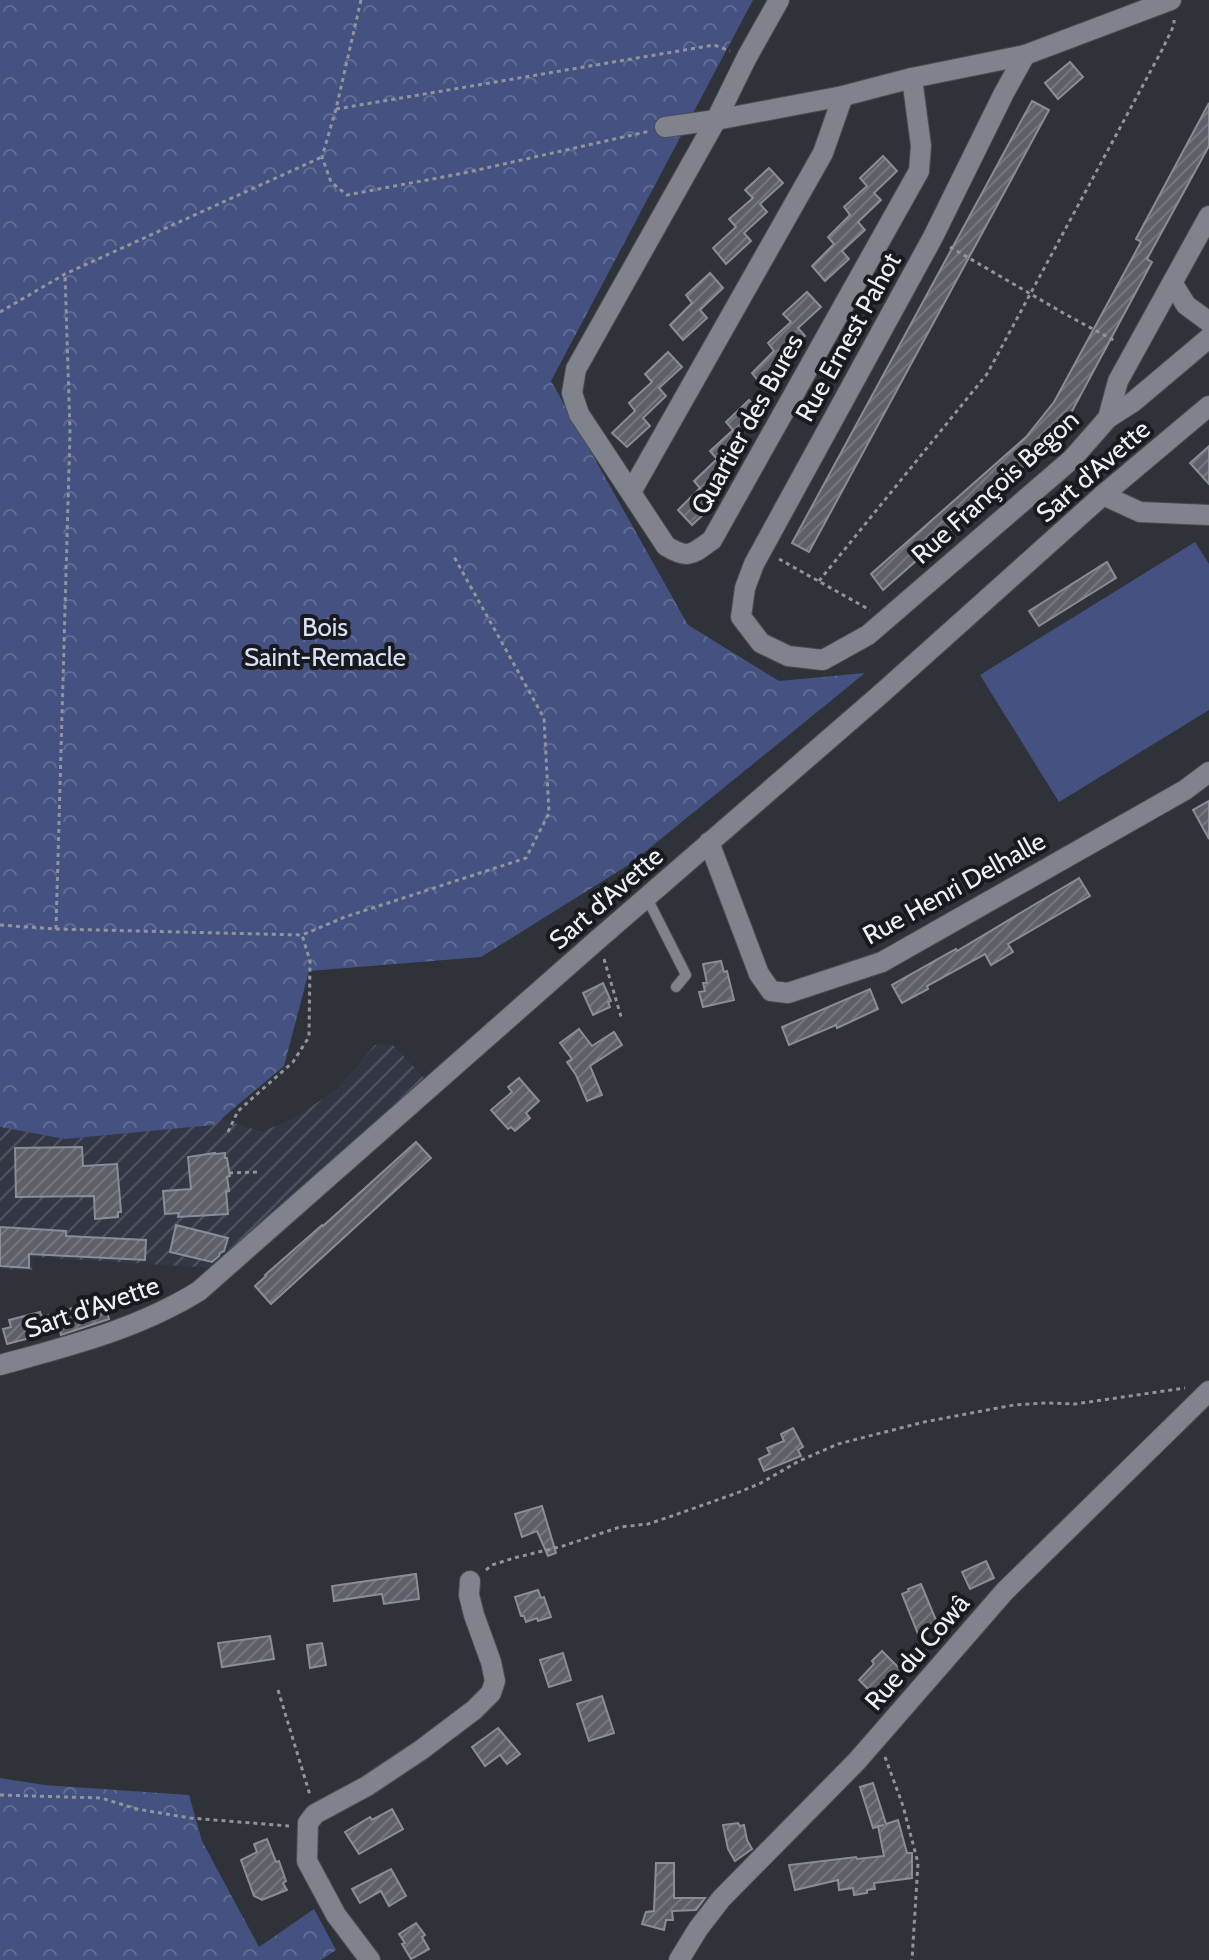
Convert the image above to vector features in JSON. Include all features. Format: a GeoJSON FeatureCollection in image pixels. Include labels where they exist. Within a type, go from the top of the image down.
{"type":"FeatureCollection","features":[{"type":"Feature","properties":{"kind":"street"},"geometry":{"type":"LineString","coordinates":[[779,0],[716,120],[576,369],[572,393],[579,414],[631,492],[823,153],[843,96]]}},
{"type":"Feature","properties":{"kind":"street"},"geometry":{"type":"LineString","coordinates":[[665,127],[843,96],[1025,55],[1172,6]]}},
{"type":"Feature","properties":{"kind":"street","name":"Rue Ernest Pahot"},"geometry":{"type":"LineString","coordinates":[[761,643],[741,617],[745,588],[754,564],[933,237],[1025,55]]}},
{"type":"Feature","properties":{"kind":"street","name":"Quartier des Bures"},"geometry":{"type":"LineString","coordinates":[[631,492],[666,546],[679,554],[693,553],[712,540],[919,171],[921,146],[912,78]]}},
{"type":"Feature","properties":{"kind":"street","name":"Rue François Begon"},"geometry":{"type":"LineString","coordinates":[[761,643],[788,656],[823,660],[868,635],[1072,459],[1108,418],[1118,381],[1209,216]]}},
{"type":"Feature","properties":{"kind":"street"},"geometry":{"type":"LineString","coordinates":[[1173,284],[1186,305],[1209,322]]}},
{"type":"Feature","properties":{"kind":"street"},"geometry":{"type":"LineString","coordinates":[[1108,418],[1133,402],[1209,338]]}},
{"type":"Feature","properties":{"kind":"street","name":"Sart d'Avette"},"geometry":{"type":"LineString","coordinates":[[0,1365],[139,1323],[173,1308],[199,1291],[882,693],[1103,495],[1209,406]]}},
{"type":"Feature","properties":{"kind":"street"},"geometry":{"type":"LineString","coordinates":[[1103,495],[1140,512],[1209,515]]}},
{"type":"Feature","properties":{"kind":"street","name":"Rue Henri Delhalle"},"geometry":{"type":"LineString","coordinates":[[709,842],[759,974],[771,991],[788,993],[882,962],[1185,790],[1209,772]]}},
{"type":"Feature","properties":{"kind":"street","name":"Rue du Cowâ"},"geometry":{"type":"LineString","coordinates":[[679,1960],[721,1899],[876,1739],[1005,1591],[1208,1392]]}},
{"type":"Feature","properties":{"kind":"street"},"geometry":{"type":"LineString","coordinates":[[370,1960],[336,1915],[307,1861],[312,1821],[421,1750],[474,1710],[491,1693],[495,1681],[469,1595],[470,1581]]}},
{"type":"Feature","properties":{"kind":"lane"},"geometry":{"type":"LineString","coordinates":[[647,898],[686,975],[676,987]]}},
{"type":"Feature","properties":{"kind":"path"},"geometry":{"type":"LineString","coordinates":[[361,0],[322,157],[331,182],[347,195],[464,173],[665,127]]}},
{"type":"Feature","properties":{"kind":"path"},"geometry":{"type":"LineString","coordinates":[[819,581],[987,374],[1162,50],[1174,25],[1172,6]]}},
{"type":"Feature","properties":{"kind":"path"},"geometry":{"type":"LineString","coordinates":[[336,109],[714,45],[747,57]]}},
{"type":"Feature","properties":{"kind":"path"},"geometry":{"type":"LineString","coordinates":[[0,312],[65,274],[322,157]]}},
{"type":"Feature","properties":{"kind":"path"},"geometry":{"type":"LineString","coordinates":[[933,237],[1134,351]]}},
{"type":"Feature","properties":{"kind":"path"},"geometry":{"type":"LineString","coordinates":[[56,929],[70,432],[65,274]]}},
{"type":"Feature","properties":{"kind":"path"},"geometry":{"type":"LineString","coordinates":[[762,549],[886,619]]}},
{"type":"Feature","properties":{"kind":"path"},"geometry":{"type":"LineString","coordinates":[[0,925],[302,935],[345,917],[526,858],[549,813],[544,718],[453,555]]}},
{"type":"Feature","properties":{"kind":"path"},"geometry":{"type":"LineString","coordinates":[[228,1132],[238,1111],[293,1062],[309,1037],[310,961],[302,935]]}},
{"type":"Feature","properties":{"kind":"path"},"geometry":{"type":"LineString","coordinates":[[595,942],[602,953],[622,1020]]}},
{"type":"Feature","properties":{"kind":"path"},"geometry":{"type":"LineString","coordinates":[[229,1173],[257,1172]]}},
{"type":"Feature","properties":{"kind":"path"},"geometry":{"type":"LineString","coordinates":[[470,1581],[492,1565],[620,1527],[651,1522],[737,1493],[838,1444],[924,1422],[1014,1405],[1075,1404],[1188,1388],[1208,1392]]}},
{"type":"Feature","properties":{"kind":"path"},"geometry":{"type":"LineString","coordinates":[[0,1795],[101,1798],[137,1809],[190,1818],[312,1821],[278,1690]]}},
{"type":"Feature","properties":{"kind":"path"},"geometry":{"type":"LineString","coordinates":[[876,1739],[903,1806],[918,1863],[912,1960]]}},
{"type":"Feature","properties":{"kind":"shaded area"},"geometry":{"type":"Polygon","coordinates":[[[392,1044],[425,1079],[216,1268],[33,1257],[32,1270],[0,1269],[0,1127],[65,1139],[214,1125],[221,1119],[262,1132],[294,1118],[336,1090],[375,1045],[392,1044]]]}},
{"type":"Feature","properties":{"kind":"green space","name":"Bois Saint-Remacle"},"geometry":{"type":"Polygon","coordinates":[[[0,0],[753,0],[551,381],[688,625],[779,681],[865,673],[630,864],[481,957],[309,971],[284,1066],[214,1125],[65,1139],[0,1127],[0,0]]]}},
{"type":"Feature","properties":{"kind":"green space"},"geometry":{"type":"Polygon","coordinates":[[[1195,542],[1209,564],[1209,710],[1059,802],[980,675],[1195,542]]]}},
{"type":"Feature","properties":{"kind":"green space"},"geometry":{"type":"Polygon","coordinates":[[[0,1778],[44,1785],[189,1795],[202,1841],[259,1947],[314,1909],[336,1950],[321,1960],[0,1960],[0,1778]]]}},
{"type":"Feature","properties":{"kind":"building"},"geometry":{"type":"Polygon","coordinates":[[[1070,62],[1083,77],[1058,99],[1045,83],[1070,62]]]}},
{"type":"Feature","properties":{"kind":"building"},"geometry":{"type":"Polygon","coordinates":[[[1032,101],[1049,110],[809,552],[792,543],[1032,101]]]}},
{"type":"Feature","properties":{"kind":"building"},"geometry":{"type":"Polygon","coordinates":[[[1209,103],[1209,146],[1147,259],[1152,262],[1071,413],[1040,452],[883,590],[871,574],[1026,437],[1054,402],[1141,242],[1136,239],[1209,103]]]}},
{"type":"Feature","properties":{"kind":"building"},"geometry":{"type":"Polygon","coordinates":[[[883,156],[897,171],[874,193],[881,200],[858,222],[865,230],[842,251],[849,259],[825,281],[812,266],[834,244],[828,237],[850,215],[844,207],[867,186],[860,178],[883,156]]]}},
{"type":"Feature","properties":{"kind":"building"},"geometry":{"type":"Polygon","coordinates":[[[769,168],[783,183],[760,204],[767,212],[744,233],[751,241],[726,264],[713,248],[736,227],[729,219],[753,198],[745,190],[769,168]]]}},
{"type":"Feature","properties":{"kind":"building"},"geometry":{"type":"Polygon","coordinates":[[[710,273],[723,288],[700,310],[707,318],[683,340],[670,325],[692,303],[686,295],[710,273]]]}},
{"type":"Feature","properties":{"kind":"building"},"geometry":{"type":"Polygon","coordinates":[[[807,292],[821,307],[798,328],[805,336],[782,358],[789,366],[764,388],[752,373],[774,351],[768,343],[791,322],[783,314],[807,292]]]}},
{"type":"Feature","properties":{"kind":"building"},"geometry":{"type":"Polygon","coordinates":[[[668,352],[682,367],[659,388],[666,396],[643,418],[650,426],[627,447],[612,433],[635,411],[629,403],[652,382],[645,374],[668,352]]]}},
{"type":"Feature","properties":{"kind":"building"},"geometry":{"type":"Polygon","coordinates":[[[749,400],[763,415],[740,436],[747,444],[724,466],[731,474],[708,495],[716,503],[692,525],[678,510],[700,488],[694,481],[717,459],[710,451],[733,430],[726,422],[749,400]]]}},
{"type":"Feature","properties":{"kind":"building"},"geometry":{"type":"Polygon","coordinates":[[[1209,446],[1209,484],[1190,463],[1209,446]]]}},
{"type":"Feature","properties":{"kind":"building"},"geometry":{"type":"Polygon","coordinates":[[[1107,562],[1116,578],[1039,626],[1029,611],[1107,562]]]}},
{"type":"Feature","properties":{"kind":"building"},"geometry":{"type":"Polygon","coordinates":[[[1209,801],[1209,839],[1193,810],[1209,801]]]}},
{"type":"Feature","properties":{"kind":"building"},"geometry":{"type":"Polygon","coordinates":[[[1079,878],[1090,896],[1008,944],[1013,952],[991,965],[985,954],[902,1003],[892,985],[957,951],[1079,878]]]}},
{"type":"Feature","properties":{"kind":"building"},"geometry":{"type":"Polygon","coordinates":[[[721,961],[724,972],[727,971],[734,1000],[703,1007],[699,992],[705,991],[703,983],[707,983],[703,964],[721,961]]]}},
{"type":"Feature","properties":{"kind":"building"},"geometry":{"type":"Polygon","coordinates":[[[603,983],[611,1001],[608,1002],[610,1007],[593,1015],[583,993],[603,983]]]}},
{"type":"Feature","properties":{"kind":"building"},"geometry":{"type":"Polygon","coordinates":[[[870,989],[878,1009],[789,1045],[782,1027],[870,989]]]}},
{"type":"Feature","properties":{"kind":"building"},"geometry":{"type":"Polygon","coordinates":[[[579,1029],[592,1046],[614,1032],[622,1045],[590,1066],[602,1095],[587,1101],[567,1062],[572,1059],[560,1043],[579,1029]]]}},
{"type":"Feature","properties":{"kind":"building"},"geometry":{"type":"Polygon","coordinates":[[[519,1078],[539,1101],[526,1113],[530,1118],[515,1131],[511,1127],[508,1129],[491,1110],[512,1092],[508,1087],[519,1078]]]}},
{"type":"Feature","properties":{"kind":"building"},"geometry":{"type":"Polygon","coordinates":[[[416,1142],[431,1158],[271,1304],[255,1286],[416,1142]]]}},
{"type":"Feature","properties":{"kind":"building"},"geometry":{"type":"Polygon","coordinates":[[[82,1147],[83,1166],[117,1164],[121,1212],[118,1212],[118,1217],[95,1219],[94,1196],[16,1197],[15,1148],[82,1147]]]}},
{"type":"Feature","properties":{"kind":"building"},"geometry":{"type":"Polygon","coordinates":[[[225,1153],[227,1158],[230,1176],[227,1177],[229,1191],[226,1191],[228,1214],[178,1217],[179,1213],[165,1214],[163,1191],[191,1189],[188,1157],[225,1153]]]}},
{"type":"Feature","properties":{"kind":"building"},"geometry":{"type":"Polygon","coordinates":[[[176,1225],[228,1238],[224,1251],[212,1262],[170,1252],[176,1225]]]}},
{"type":"Feature","properties":{"kind":"building"},"geometry":{"type":"Polygon","coordinates":[[[0,1227],[66,1231],[66,1236],[146,1240],[145,1260],[29,1254],[29,1268],[0,1266],[0,1227]]]}},
{"type":"Feature","properties":{"kind":"building"},"geometry":{"type":"Polygon","coordinates":[[[97,1301],[98,1304],[104,1303],[109,1319],[61,1335],[60,1330],[7,1344],[3,1329],[11,1327],[9,1320],[40,1312],[42,1317],[97,1301]]]}},
{"type":"Feature","properties":{"kind":"building"},"geometry":{"type":"Polygon","coordinates":[[[793,1428],[803,1447],[798,1450],[801,1456],[764,1471],[759,1459],[770,1454],[767,1448],[784,1441],[781,1434],[793,1428]]]}},
{"type":"Feature","properties":{"kind":"building"},"geometry":{"type":"Polygon","coordinates":[[[542,1506],[556,1553],[548,1556],[537,1531],[522,1537],[515,1514],[542,1506]]]}},
{"type":"Feature","properties":{"kind":"building"},"geometry":{"type":"Polygon","coordinates":[[[986,1561],[994,1578],[970,1589],[962,1572],[986,1561]]]}},
{"type":"Feature","properties":{"kind":"building"},"geometry":{"type":"Polygon","coordinates":[[[416,1574],[419,1599],[384,1604],[382,1594],[334,1601],[332,1586],[416,1574]]]}},
{"type":"Feature","properties":{"kind":"building"},"geometry":{"type":"Polygon","coordinates":[[[921,1584],[938,1625],[918,1634],[902,1594],[921,1584]]]}},
{"type":"Feature","properties":{"kind":"building"},"geometry":{"type":"Polygon","coordinates":[[[538,1590],[551,1617],[526,1622],[515,1597],[538,1590]]]}},
{"type":"Feature","properties":{"kind":"building"},"geometry":{"type":"Polygon","coordinates":[[[270,1636],[274,1659],[222,1667],[218,1643],[270,1636]]]}},
{"type":"Feature","properties":{"kind":"building"},"geometry":{"type":"Polygon","coordinates":[[[322,1643],[326,1665],[310,1668],[307,1645],[322,1643]]]}},
{"type":"Feature","properties":{"kind":"building"},"geometry":{"type":"Polygon","coordinates":[[[882,1651],[901,1670],[873,1694],[859,1680],[882,1651]]]}},
{"type":"Feature","properties":{"kind":"building"},"geometry":{"type":"Polygon","coordinates":[[[563,1653],[571,1680],[549,1687],[540,1660],[563,1653]]]}},
{"type":"Feature","properties":{"kind":"building"},"geometry":{"type":"Polygon","coordinates":[[[602,1696],[614,1733],[589,1741],[577,1704],[602,1696]]]}},
{"type":"Feature","properties":{"kind":"building"},"geometry":{"type":"Polygon","coordinates":[[[498,1728],[520,1754],[507,1764],[500,1755],[485,1766],[472,1747],[498,1728]]]}},
{"type":"Feature","properties":{"kind":"building"},"geometry":{"type":"Polygon","coordinates":[[[873,1783],[886,1824],[898,1820],[907,1853],[912,1853],[912,1878],[874,1883],[875,1889],[854,1895],[853,1888],[839,1890],[838,1880],[795,1890],[789,1865],[884,1856],[878,1827],[873,1828],[860,1787],[873,1783]]]}},
{"type":"Feature","properties":{"kind":"building"},"geometry":{"type":"Polygon","coordinates":[[[392,1809],[403,1829],[359,1854],[345,1832],[370,1817],[372,1820],[392,1809]]]}},
{"type":"Feature","properties":{"kind":"building"},"geometry":{"type":"Polygon","coordinates":[[[723,1825],[744,1825],[752,1849],[735,1861],[728,1849],[723,1825]]]}},
{"type":"Feature","properties":{"kind":"building"},"geometry":{"type":"Polygon","coordinates":[[[267,1839],[276,1862],[279,1861],[287,1890],[262,1900],[254,1896],[241,1860],[257,1852],[254,1844],[267,1839]]]}},
{"type":"Feature","properties":{"kind":"building"},"geometry":{"type":"Polygon","coordinates":[[[656,1863],[674,1863],[674,1898],[705,1898],[696,1910],[672,1911],[673,1920],[666,1920],[664,1930],[642,1924],[646,1912],[654,1911],[656,1863]]]}},
{"type":"Feature","properties":{"kind":"building"},"geometry":{"type":"Polygon","coordinates":[[[391,1869],[406,1896],[389,1906],[381,1891],[360,1903],[352,1889],[391,1869]]]}},
{"type":"Feature","properties":{"kind":"building"},"geometry":{"type":"Polygon","coordinates":[[[416,1923],[425,1935],[422,1937],[429,1949],[411,1959],[399,1934],[416,1923]]]}}]}
